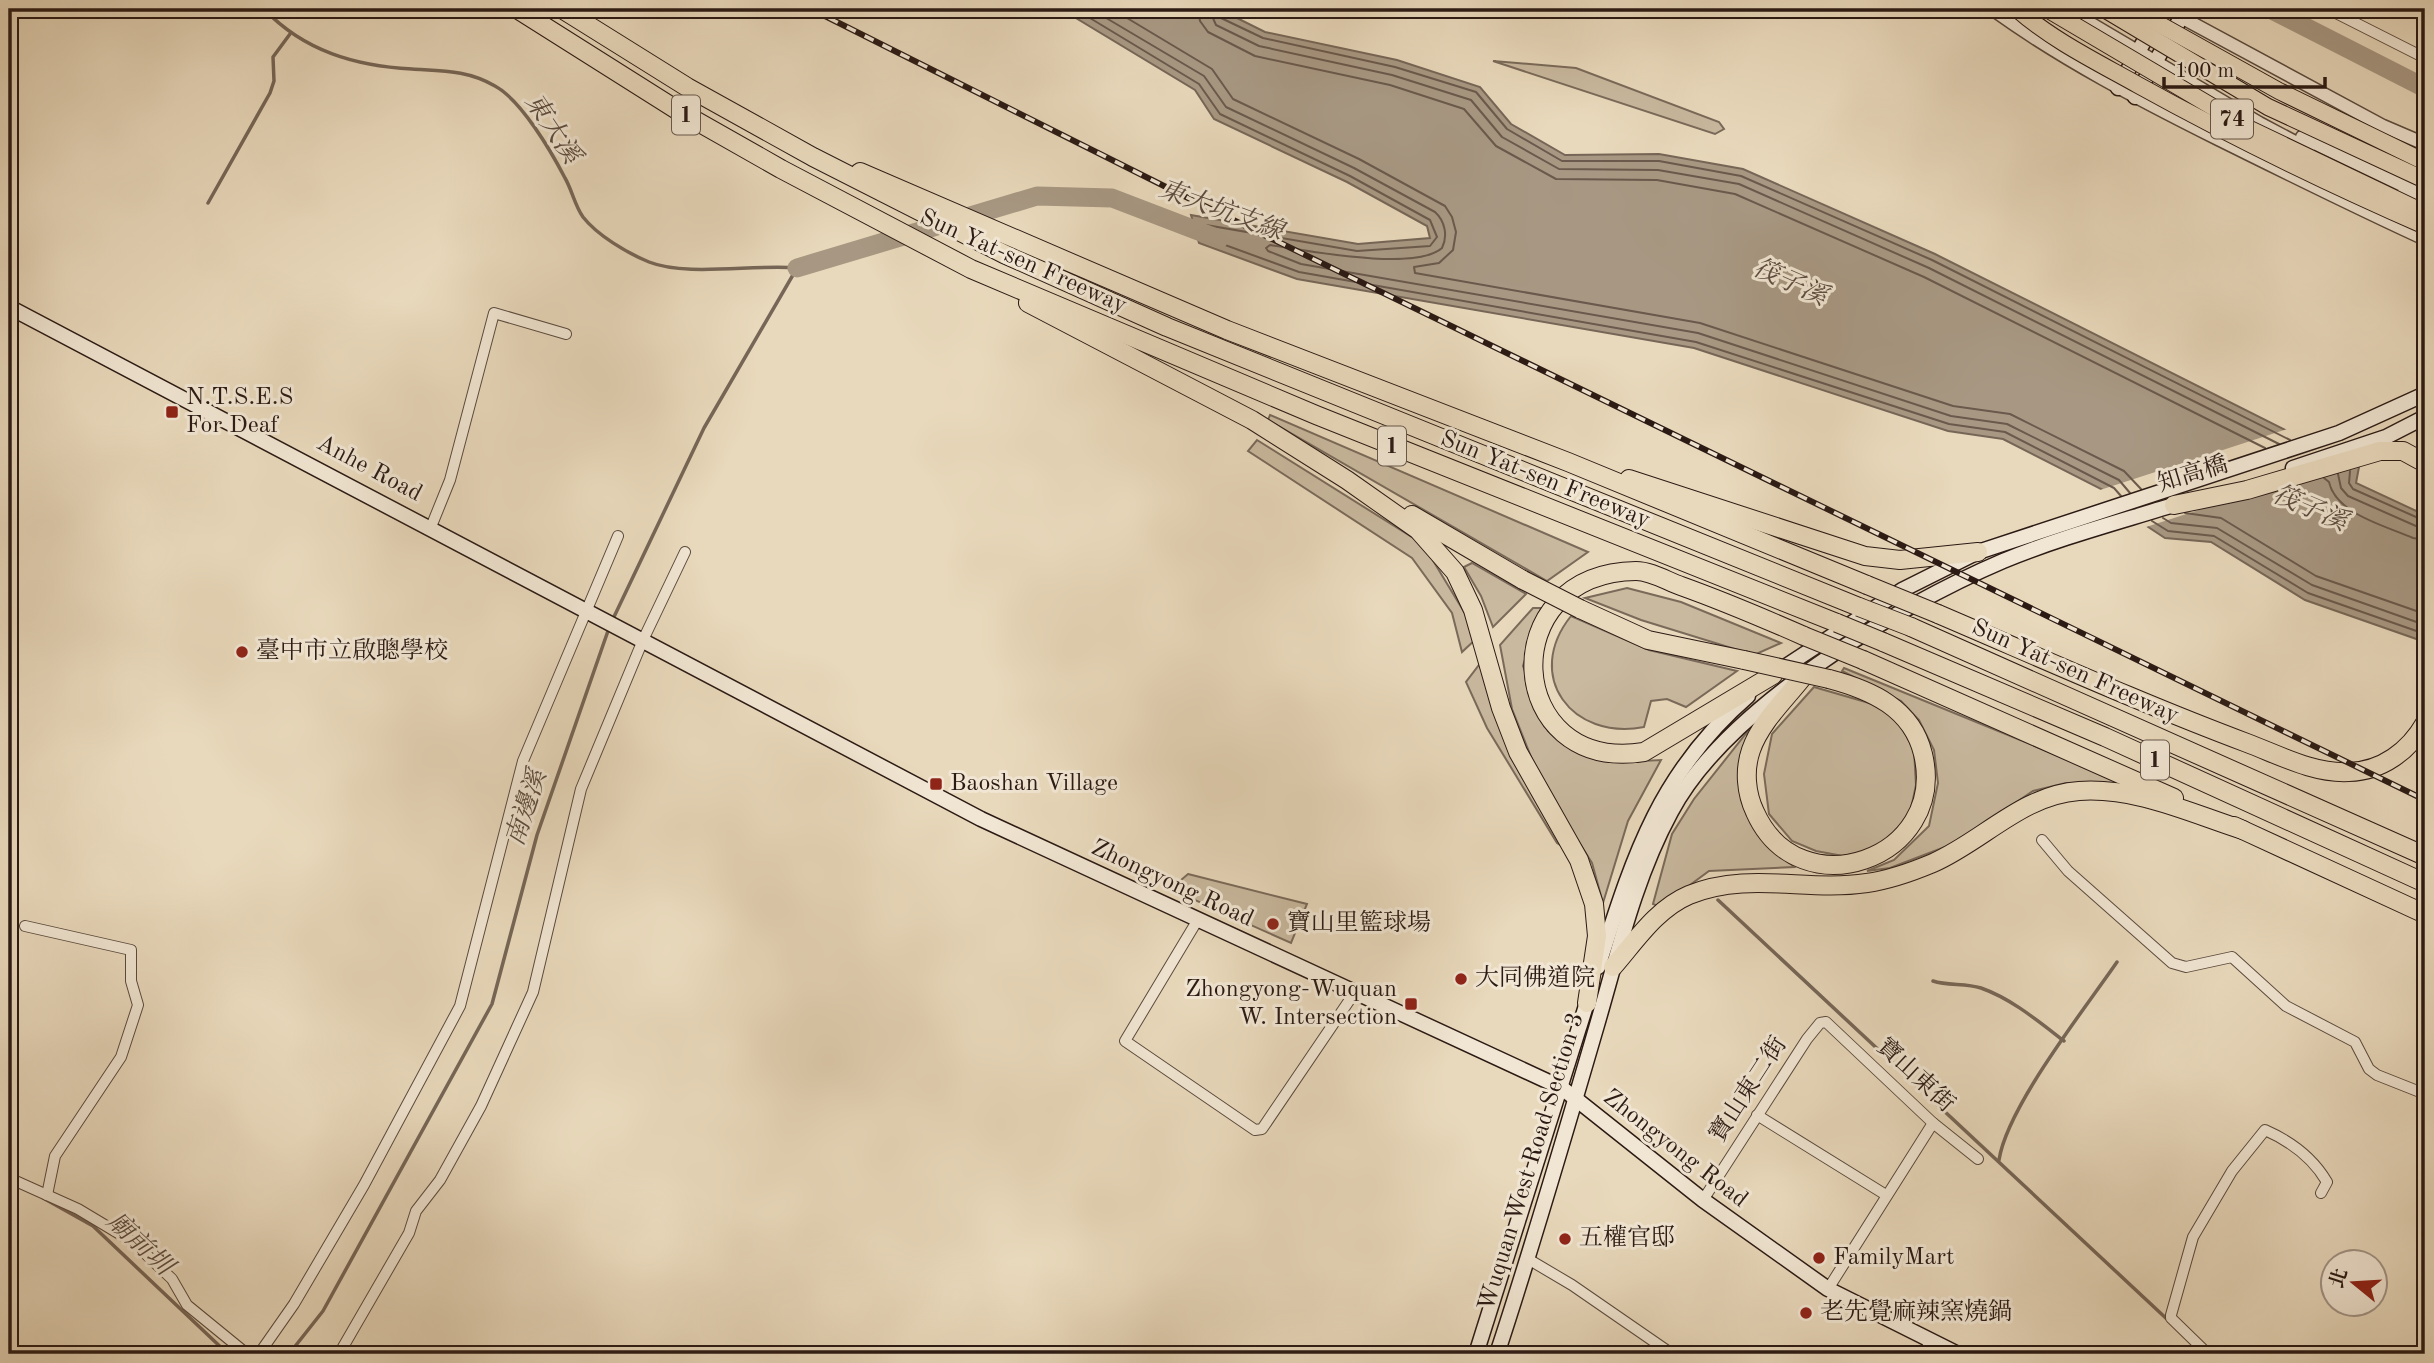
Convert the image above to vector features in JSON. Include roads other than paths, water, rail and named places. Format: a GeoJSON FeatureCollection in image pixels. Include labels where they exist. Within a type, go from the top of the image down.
{"type":"FeatureCollection","features":[{"type":"Feature","properties":{"kind":"highway","name":"Sun Yat-sen Freeway"},"geometry":{"type":"LineString","coordinates":[[517,9],[677,110],[860,212],[971,269],[1316,415],[1883,642],[2105,737],[2425,883]]}},
{"type":"Feature","properties":{"kind":"highway","name":"Sun Yat-sen Freeway"},"geometry":{"type":"LineString","coordinates":[[562,9],[687,87],[900,203],[1009,247],[1167,327],[1910,626],[2425,856]]}},
{"type":"Feature","properties":{"kind":"highway"},"geometry":{"type":"LineString","coordinates":[[2017,9],[2078,51],[2201,120],[2296,168],[2425,226]]}},
{"type":"Feature","properties":{"kind":"highway","name":"74"},"geometry":{"type":"LineString","coordinates":[[2047,9],[2250,129],[2425,213]]}},
{"type":"Feature","properties":{"kind":"highway","name":"74"},"geometry":{"type":"LineString","coordinates":[[2104,9],[2268,107],[2425,180]]}},
{"type":"Feature","properties":{"kind":"highway"},"geometry":{"type":"LineString","coordinates":[[2132,9],[2279,92],[2425,162]]}},
{"type":"Feature","properties":{"kind":"highway"},"geometry":{"type":"LineString","coordinates":[[813,157],[878,178],[921,197],[1009,247],[1568,462],[2221,733],[2328,771],[2363,771],[2385,762],[2404,750],[2425,723]]}},
{"type":"Feature","properties":{"kind":"highway"},"geometry":{"type":"LineString","coordinates":[[971,269],[1057,320],[1252,420],[1348,480],[1523,580],[1580,609],[1648,640],[1744,660],[1829,679],[1860,687],[1898,710],[1918,739],[1925,762],[1923,798],[1907,830],[1880,854],[1846,865],[1811,862],[1780,846],[1764,829],[1750,797],[1748,762],[1759,732],[1806,673]]}},
{"type":"Feature","properties":{"kind":"highway"},"geometry":{"type":"LineString","coordinates":[[2174,505],[2248,491],[2359,451],[2393,449],[2413,454],[2425,463]]}},
{"type":"Feature","properties":{"kind":"highway"},"geometry":{"type":"LineString","coordinates":[[1568,462],[1651,485],[1865,556],[1900,560],[1978,552]]}},
{"type":"Feature","properties":{"kind":"highway"},"geometry":{"type":"LineString","coordinates":[[1348,480],[1418,530],[1455,572],[1466,591],[1518,752],[1579,860],[1594,904],[1597,936],[1587,1003]]}},
{"type":"Feature","properties":{"kind":"highway"},"geometry":{"type":"LineString","coordinates":[[1773,675],[1644,752],[1623,755],[1586,747],[1558,728],[1539,700],[1533,678],[1532,655],[1543,622],[1566,595],[1597,579],[1636,571],[1718,599],[1863,660],[2425,914]]}},
{"type":"Feature","properties":{"kind":"highway"},"geometry":{"type":"LineString","coordinates":[[1613,967],[1657,915],[1686,896],[1717,885],[1751,881],[1867,883],[1934,863],[2048,796],[2078,791],[2122,791],[2243,830]]}},
{"type":"Feature","properties":{"kind":"main road"},"geometry":{"type":"LineString","coordinates":[[2118,88],[2164,9]]}},
{"type":"Feature","properties":{"kind":"main road"},"geometry":{"type":"LineString","coordinates":[[2135,97],[2183,13]]}},
{"type":"Feature","properties":{"kind":"main road","name":"Anhe Road"},"geometry":{"type":"LineString","coordinates":[[9,307],[643,640]]}},
{"type":"Feature","properties":{"kind":"main road","name":"知高橋"},"geometry":{"type":"LineString","coordinates":[[2048,537],[2322,439],[2404,406],[2425,394]]}},
{"type":"Feature","properties":{"kind":"main road"},"geometry":{"type":"LineString","coordinates":[[2359,451],[2425,417]]}},
{"type":"Feature","properties":{"kind":"main road","name":"知高橋"},"geometry":{"type":"LineString","coordinates":[[2048,537],[2174,505]]}},
{"type":"Feature","properties":{"kind":"main road","name":"Wuquan West Road Section 3"},"geometry":{"type":"LineString","coordinates":[[1476,1354],[1628,874],[1664,794],[1714,726],[1773,675],[1902,590],[1978,552],[2048,537]]}},
{"type":"Feature","properties":{"kind":"main road","name":"Wuquan West Road Section 3"},"geometry":{"type":"LineString","coordinates":[[1497,1354],[1528,1259],[1637,889],[1671,810],[1698,770],[1734,732],[1806,673],[1938,591],[2048,537]]}},
{"type":"Feature","properties":{"kind":"main road","name":"Zhongyong Road"},"geometry":{"type":"LineString","coordinates":[[643,640],[981,819],[1129,886],[1197,922],[1562,1088],[1703,1200],[1828,1289],[1958,1354]]}},
{"type":"Feature","properties":{"kind":"street"},"geometry":{"type":"LineString","coordinates":[[1992,9],[2034,40],[2118,88],[2346,203],[2425,239]]}},
{"type":"Feature","properties":{"kind":"street"},"geometry":{"type":"LineString","coordinates":[[2066,9],[2139,49]]}},
{"type":"Feature","properties":{"kind":"street"},"geometry":{"type":"LineString","coordinates":[[2079,9],[2259,123],[2358,174],[2425,204]]}},
{"type":"Feature","properties":{"kind":"street"},"geometry":{"type":"LineString","coordinates":[[2164,9],[2183,13],[2383,126],[2425,144]]}},
{"type":"Feature","properties":{"kind":"street"},"geometry":{"type":"LineString","coordinates":[[2328,9],[2425,58]]}},
{"type":"Feature","properties":{"kind":"street"},"geometry":{"type":"LineString","coordinates":[[2156,60],[2262,117],[2425,196]]}},
{"type":"Feature","properties":{"kind":"street"},"geometry":{"type":"LineString","coordinates":[[431,527],[450,480],[494,313],[566,334]]}},
{"type":"Feature","properties":{"kind":"street"},"geometry":{"type":"LineString","coordinates":[[259,1354],[294,1304],[364,1185],[460,1006],[523,761],[591,614],[618,536]]}},
{"type":"Feature","properties":{"kind":"street"},"geometry":{"type":"LineString","coordinates":[[339,1354],[409,1233],[416,1211],[440,1180],[517,1030],[533,992],[581,789],[643,640],[685,551]]}},
{"type":"Feature","properties":{"kind":"street"},"geometry":{"type":"LineString","coordinates":[[2042,840],[2068,871],[2172,963],[2186,967],[2232,957],[2286,1006],[2355,1042],[2369,1069],[2376,1075],[2425,1094]]}},
{"type":"Feature","properties":{"kind":"street"},"geometry":{"type":"LineString","coordinates":[[1197,922],[1125,1041],[1255,1130],[1262,1129],[1355,992]]}},
{"type":"Feature","properties":{"kind":"street"},"geometry":{"type":"LineString","coordinates":[[24,926],[131,950],[131,981],[138,1005],[121,1057],[55,1156],[47,1195]]}},
{"type":"Feature","properties":{"kind":"street","name":"寶山東二街"},"geometry":{"type":"LineString","coordinates":[[1703,1200],[1807,1039],[1820,1023],[1826,1022]]}},
{"type":"Feature","properties":{"kind":"street","name":"寶山東街"},"geometry":{"type":"LineString","coordinates":[[1826,1022],[1933,1123],[1978,1159]]}},
{"type":"Feature","properties":{"kind":"street"},"geometry":{"type":"LineString","coordinates":[[1757,1115],[1886,1195]]}},
{"type":"Feature","properties":{"kind":"street"},"geometry":{"type":"LineString","coordinates":[[1828,1289],[1933,1123]]}},
{"type":"Feature","properties":{"kind":"street"},"geometry":{"type":"LineString","coordinates":[[2208,1354],[2171,1318],[2193,1237],[2232,1171],[2265,1130],[2304,1154],[2320,1170],[2327,1182],[2321,1192]]}},
{"type":"Feature","properties":{"kind":"street"},"geometry":{"type":"LineString","coordinates":[[9,1178],[86,1213],[148,1254],[172,1279],[187,1305],[247,1354]]}},
{"type":"Feature","properties":{"kind":"street"},"geometry":{"type":"LineString","coordinates":[[1528,1259],[1572,1285],[1672,1354]]}},
{"type":"Feature","properties":{"kind":"street"},"geometry":{"type":"LineString","coordinates":[[1922,1354],[1932,1341]]}},
{"type":"Feature","properties":{"kind":"water","name":"筏子溪"},"geometry":{"type":"Polygon","coordinates":[[[1061,9],[1219,9],[1265,32],[1397,60],[1480,87],[1511,124],[1565,155],[1659,154],[1743,169],[1935,254],[2359,467],[2356,483],[2425,515],[2425,642],[2305,600],[2211,542],[2165,538],[2127,513],[2111,494],[2003,439],[1948,431],[1694,348],[1297,279],[1199,243],[1191,215],[1358,244],[1430,238],[1427,226],[1347,182],[1214,119],[1195,90],[1061,9]]]}},
{"type":"Feature","properties":{"kind":"waterway","name":"東大溪"},"geometry":{"type":"LineString","coordinates":[[264,9],[296,36],[332,54],[370,64],[465,74],[495,86],[515,102],[544,141],[583,217],[604,237],[640,258],[682,269],[797,268],[704,428],[612,621]]}},
{"type":"Feature","properties":{"kind":"waterway"},"geometry":{"type":"LineString","coordinates":[[2270,9],[2425,88]]}},
{"type":"Feature","properties":{"kind":"waterway"},"geometry":{"type":"LineString","coordinates":[[208,203],[270,93],[274,81],[273,57],[290,34]]}},
{"type":"Feature","properties":{"kind":"waterway","name":"東大坑支線"},"geometry":{"type":"LineString","coordinates":[[797,268],[1037,196],[1112,198],[1219,239]]}},
{"type":"Feature","properties":{"kind":"waterway","name":"南邊溪"},"geometry":{"type":"LineString","coordinates":[[289,1354],[323,1311],[492,1004],[537,835],[609,628]]}},
{"type":"Feature","properties":{"kind":"waterway"},"geometry":{"type":"LineString","coordinates":[[1718,900],[2169,1321]]}},
{"type":"Feature","properties":{"kind":"waterway"},"geometry":{"type":"LineString","coordinates":[[1999,1160],[2005,1138],[2031,1087],[2117,962]]}},
{"type":"Feature","properties":{"kind":"waterway"},"geometry":{"type":"LineString","coordinates":[[1933,981],[1975,986],[2003,998],[2064,1041]]}},
{"type":"Feature","properties":{"kind":"waterway","name":"廟前圳"},"geometry":{"type":"LineString","coordinates":[[43,1198],[93,1226],[228,1354]]}},
{"type":"Feature","properties":{"kind":"railway"},"geometry":{"type":"LineString","coordinates":[[811,9],[1182,195],[2425,800]]}},
{"type":"Feature","properties":{"kind":"place","name":"N.T.S.E.S For Deaf"},"geometry":{"type":"Point","coordinates":[172,412]}},
{"type":"Feature","properties":{"kind":"place","name":"臺中市立啟聰學校"},"geometry":{"type":"Point","coordinates":[242,652]}},
{"type":"Feature","properties":{"kind":"place","name":"Baoshan Village"},"geometry":{"type":"Point","coordinates":[936,784]}},
{"type":"Feature","properties":{"kind":"place","name":"寶山里籃球場"},"geometry":{"type":"Point","coordinates":[1273,924]}},
{"type":"Feature","properties":{"kind":"place","name":"大同佛道院"},"geometry":{"type":"Point","coordinates":[1461,979]}},
{"type":"Feature","properties":{"kind":"place","name":"Zhongyong-Wuquan W. Intersection"},"geometry":{"type":"Point","coordinates":[1411,1004]}},
{"type":"Feature","properties":{"kind":"place","name":"五權官邸"},"geometry":{"type":"Point","coordinates":[1565,1239]}},
{"type":"Feature","properties":{"kind":"place","name":"FamilyMart"},"geometry":{"type":"Point","coordinates":[1819,1258]}},
{"type":"Feature","properties":{"kind":"place","name":"老先覺麻辣窯燒鍋"},"geometry":{"type":"Point","coordinates":[1806,1313]}}]}
